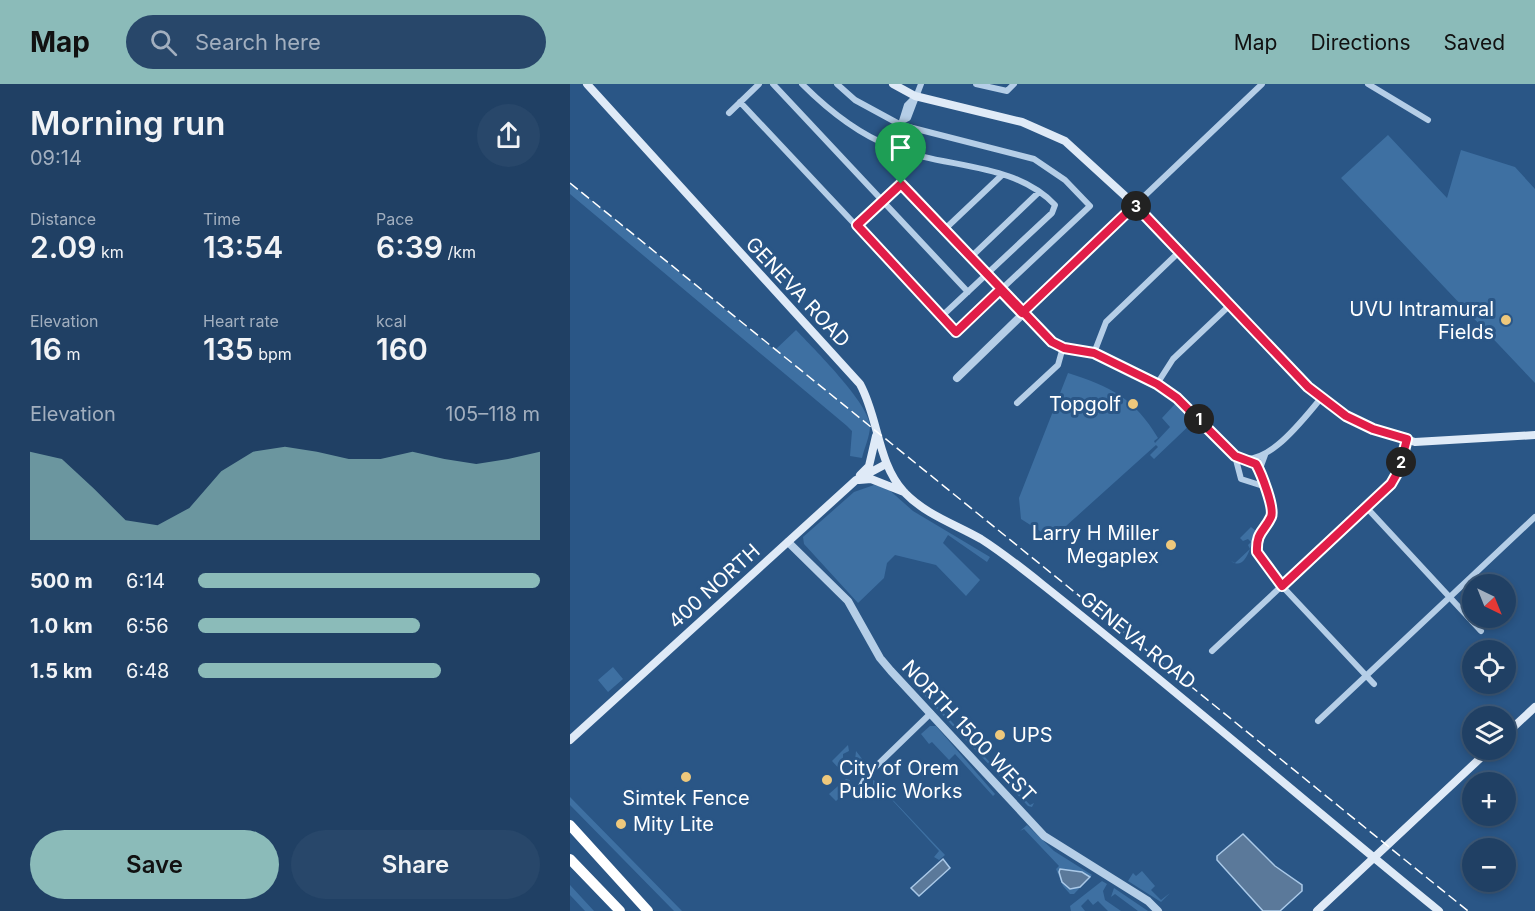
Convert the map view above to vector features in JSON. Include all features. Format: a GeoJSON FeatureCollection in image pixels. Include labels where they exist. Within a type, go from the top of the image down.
{"type":"FeatureCollection","features":[{"type":"Feature","properties":{"kind":"highway"},"geometry":{"type":"LineString","coordinates":[[570,825],[648,911]]}},
{"type":"Feature","properties":{"kind":"highway"},"geometry":{"type":"LineString","coordinates":[[570,859],[620,911]]}},
{"type":"Feature","properties":{"kind":"main road","name":"GENEVA ROAD"},"geometry":{"type":"LineString","coordinates":[[587,84],[860,384],[869,402],[886,464],[904,492],[922,509],[979,538],[1010,558],[1137,659],[1439,911]]}},
{"type":"Feature","properties":{"kind":"main road"},"geometry":{"type":"LineString","coordinates":[[893,84],[915,96],[1023,122],[1065,141],[1135,205],[1230,305],[1322,397],[1346,416],[1373,429],[1415,442],[1535,435]]}},
{"type":"Feature","properties":{"kind":"main road"},"geometry":{"type":"LineString","coordinates":[[856,480],[869,466],[877,432]]}},
{"type":"Feature","properties":{"kind":"main road","name":"400 NORTH"},"geometry":{"type":"LineString","coordinates":[[570,740],[856,480],[886,464]]}},
{"type":"Feature","properties":{"kind":"main road"},"geometry":{"type":"LineString","coordinates":[[856,480],[871,479],[904,492]]}},
{"type":"Feature","properties":{"kind":"main road"},"geometry":{"type":"LineString","coordinates":[[1516,725],[1535,707]]}},
{"type":"Feature","properties":{"kind":"main road"},"geometry":{"type":"LineString","coordinates":[[1317,911],[1479,760]]}},
{"type":"Feature","properties":{"kind":"street"},"geometry":{"type":"LineString","coordinates":[[729,113],[759,84]]}},
{"type":"Feature","properties":{"kind":"street"},"geometry":{"type":"LineString","coordinates":[[773,84],[968,292]]}},
{"type":"Feature","properties":{"kind":"street"},"geometry":{"type":"LineString","coordinates":[[802,84],[838,117],[893,148],[1021,180],[1055,205],[1052,213],[942,316]]}},
{"type":"Feature","properties":{"kind":"street"},"geometry":{"type":"LineString","coordinates":[[740,102],[956,332],[1090,206],[1065,180],[1034,159],[901,125],[855,100],[837,84]]}},
{"type":"Feature","properties":{"kind":"street"},"geometry":{"type":"LineString","coordinates":[[915,96],[921,84]]}},
{"type":"Feature","properties":{"kind":"street"},"geometry":{"type":"LineString","coordinates":[[976,84],[1007,91],[1014,84]]}},
{"type":"Feature","properties":{"kind":"street"},"geometry":{"type":"LineString","coordinates":[[957,378],[1262,84]]}},
{"type":"Feature","properties":{"kind":"street"},"geometry":{"type":"LineString","coordinates":[[1368,84],[1428,120]]}},
{"type":"Feature","properties":{"kind":"street"},"geometry":{"type":"LineString","coordinates":[[944,230],[1002,175]]}},
{"type":"Feature","properties":{"kind":"street"},"geometry":{"type":"LineString","coordinates":[[857,225],[901,184],[1052,342],[1064,348],[1094,353],[1157,384],[1177,398],[1235,456],[1256,464],[1271,503],[1271,517],[1259,533],[1257,552],[1282,586],[1374,684]]}},
{"type":"Feature","properties":{"kind":"street"},"geometry":{"type":"LineString","coordinates":[[970,258],[1039,192]]}},
{"type":"Feature","properties":{"kind":"street"},"geometry":{"type":"LineString","coordinates":[[1094,353],[1106,322],[1179,252]]}},
{"type":"Feature","properties":{"kind":"street"},"geometry":{"type":"LineString","coordinates":[[1157,384],[1173,359],[1230,305]]}},
{"type":"Feature","properties":{"kind":"street"},"geometry":{"type":"LineString","coordinates":[[1017,404],[1058,364],[1064,348]]}},
{"type":"Feature","properties":{"kind":"street"},"geometry":{"type":"LineString","coordinates":[[1238,473],[1241,464],[1265,455],[1302,421],[1322,397]]}},
{"type":"Feature","properties":{"kind":"street"},"geometry":{"type":"LineString","coordinates":[[1212,651],[1391,484],[1399,470],[1407,439]]}},
{"type":"Feature","properties":{"kind":"street"},"geometry":{"type":"LineString","coordinates":[[1251,481],[1258,472],[1265,455]]}},
{"type":"Feature","properties":{"kind":"street"},"geometry":{"type":"LineString","coordinates":[[1235,456],[1238,473],[1244,481],[1263,486]]}},
{"type":"Feature","properties":{"kind":"street"},"geometry":{"type":"LineString","coordinates":[[1367,508],[1481,631]]}},
{"type":"Feature","properties":{"kind":"street"},"geometry":{"type":"LineString","coordinates":[[1318,721],[1534,519]]}},
{"type":"Feature","properties":{"kind":"street","name":"NORTH 1500 WEST"},"geometry":{"type":"LineString","coordinates":[[788,542],[848,601],[880,658],[1044,836],[1148,902],[1158,911]]}},
{"type":"Feature","properties":{"kind":"street"},"geometry":{"type":"LineString","coordinates":[[860,788],[867,775],[931,713]]}},
{"type":"Feature","properties":{"kind":"shaded area","name":"UVU Intramural Fields"},"geometry":{"type":"Polygon","coordinates":[[[1388,135],[1447,198],[1461,150],[1515,167],[1535,189],[1535,383],[1341,178],[1388,135]]]}},
{"type":"Feature","properties":{"kind":"shaded area"},"geometry":{"type":"Polygon","coordinates":[[[570,183],[775,350],[796,330],[851,390],[867,416],[870,430],[862,458],[850,456],[852,431],[847,426],[570,194],[570,183]]]}},
{"type":"Feature","properties":{"kind":"shaded area","name":"Topgolf"},"geometry":{"type":"Polygon","coordinates":[[[1068,373],[1109,389],[1130,404],[1140,413],[1158,438],[1154,441],[1155,443],[1170,427],[1162,418],[1175,404],[1195,420],[1154,459],[1150,455],[1158,447],[1156,445],[1066,526],[1058,531],[1043,533],[1021,519],[1019,498],[1068,373]]]}},
{"type":"Feature","properties":{"kind":"shaded area"},"geometry":{"type":"Polygon","coordinates":[[[874,485],[887,488],[913,511],[990,557],[987,562],[948,535],[943,543],[980,580],[966,596],[936,565],[895,555],[887,563],[884,578],[858,603],[804,544],[803,537],[854,492],[874,485]]]}},
{"type":"Feature","properties":{"kind":"shaded area"},"geometry":{"type":"Polygon","coordinates":[[[1251,527],[1256,531],[1250,549],[1248,545],[1251,542],[1240,538],[1251,527]]]}},
{"type":"Feature","properties":{"kind":"shaded area"},"geometry":{"type":"Polygon","coordinates":[[[1250,549],[1241,563],[1235,563],[1250,549]]]}},
{"type":"Feature","properties":{"kind":"shaded area"},"geometry":{"type":"Polygon","coordinates":[[[613,667],[623,679],[608,692],[598,680],[613,667]]]}},
{"type":"Feature","properties":{"kind":"shaded area"},"geometry":{"type":"Polygon","coordinates":[[[920,688],[1030,805],[1034,803],[1032,807],[1028,806],[919,690],[920,688]]]}},
{"type":"Feature","properties":{"kind":"shaded area"},"geometry":{"type":"Polygon","coordinates":[[[930,726],[936,726],[995,794],[993,796],[955,754],[949,760],[932,742],[929,744],[921,734],[930,726]]]}},
{"type":"Feature","properties":{"kind":"shaded area"},"geometry":{"type":"Polygon","coordinates":[[[848,745],[849,751],[843,754],[843,773],[832,761],[848,745]]]}},
{"type":"Feature","properties":{"kind":"shaded area"},"geometry":{"type":"Polygon","coordinates":[[[856,751],[866,764],[856,773],[854,771],[856,751]]]}},
{"type":"Feature","properties":{"kind":"shaded area"},"geometry":{"type":"Polygon","coordinates":[[[846,779],[850,780],[847,790],[836,801],[829,794],[846,779]]]}},
{"type":"Feature","properties":{"kind":"shaded area"},"geometry":{"type":"Polygon","coordinates":[[[873,780],[875,781],[945,855],[939,860],[934,857],[939,851],[882,789],[878,792],[873,787],[873,780]]]}},
{"type":"Feature","properties":{"kind":"shaded area"},"geometry":{"type":"Polygon","coordinates":[[[570,797],[682,911],[674,911],[570,805],[570,797]]]}},
{"type":"Feature","properties":{"kind":"shaded area"},"geometry":{"type":"Polygon","coordinates":[[[1027,825],[1054,851],[1092,875],[1074,894],[1070,894],[1063,886],[1056,869],[1059,866],[1024,829],[1020,831],[1027,825]]]}},
{"type":"Feature","properties":{"kind":"shaded area"},"geometry":{"type":"Polygon","coordinates":[[[1243,834],[1275,866],[1302,885],[1302,891],[1280,911],[1263,911],[1217,860],[1217,856],[1243,834]]]}},
{"type":"Feature","properties":{"kind":"shaded area"},"geometry":{"type":"Polygon","coordinates":[[[943,859],[950,868],[919,896],[911,888],[943,859]]]}},
{"type":"Feature","properties":{"kind":"shaded area"},"geometry":{"type":"Polygon","coordinates":[[[1060,869],[1082,872],[1090,877],[1080,887],[1070,889],[1062,882],[1060,869]]]}},
{"type":"Feature","properties":{"kind":"shaded area"},"geometry":{"type":"Polygon","coordinates":[[[1142,871],[1155,886],[1151,890],[1161,900],[1170,893],[1161,902],[1128,881],[1133,873],[1136,876],[1142,871]]]}},
{"type":"Feature","properties":{"kind":"shaded area"},"geometry":{"type":"Polygon","coordinates":[[[1102,881],[1107,884],[1103,891],[1105,900],[1121,911],[1108,911],[1098,901],[1093,905],[1088,899],[1081,906],[1085,911],[1071,911],[1070,906],[1102,881]]]}},
{"type":"Feature","properties":{"kind":"shaded area"},"geometry":{"type":"Polygon","coordinates":[[[570,885],[594,911],[585,911],[570,895],[570,885]]]}},
{"type":"Feature","properties":{"kind":"shaded area"},"geometry":{"type":"Polygon","coordinates":[[[1114,888],[1148,911],[1138,911],[1115,894],[1111,897],[1114,888]]]}},
{"type":"Feature","properties":{"kind":"railway"},"geometry":{"type":"LineString","coordinates":[[570,183],[1468,911]]}},
{"type":"Feature","properties":{"kind":"place","name":"UVU Intramural Fields"},"geometry":{"type":"Point","coordinates":[1506,320]}},
{"type":"Feature","properties":{"kind":"place","name":"Topgolf"},"geometry":{"type":"Point","coordinates":[1133,404]}},
{"type":"Feature","properties":{"kind":"place","name":"Larry H Miller Megaplex"},"geometry":{"type":"Point","coordinates":[1171,545]}},
{"type":"Feature","properties":{"kind":"place","name":"UPS"},"geometry":{"type":"Point","coordinates":[1000,735]}},
{"type":"Feature","properties":{"kind":"place","name":"Simtek Fence"},"geometry":{"type":"Point","coordinates":[686,777]}},
{"type":"Feature","properties":{"kind":"place","name":"City of Orem Public Works"},"geometry":{"type":"Point","coordinates":[827,780]}},
{"type":"Feature","properties":{"kind":"place","name":"Mity Lite"},"geometry":{"type":"Point","coordinates":[621,824]}},
{"type":"Feature","properties":{"kind":"route"},"geometry":{"type":"LineString","coordinates":[[901,184],[857,225],[956,332],[1000,290],[1016,306],[1022,313],[1135,205],[1308,387],[1346,416],[1373,429],[1407,439],[1399,470],[1391,484],[1282,586],[1257,552],[1256,542],[1259,533],[1271,517],[1271,503],[1256,464],[1235,456],[1177,398],[1157,384],[1094,353],[1064,348],[1052,342],[1022,313],[1000,290],[901,184]]}}]}
